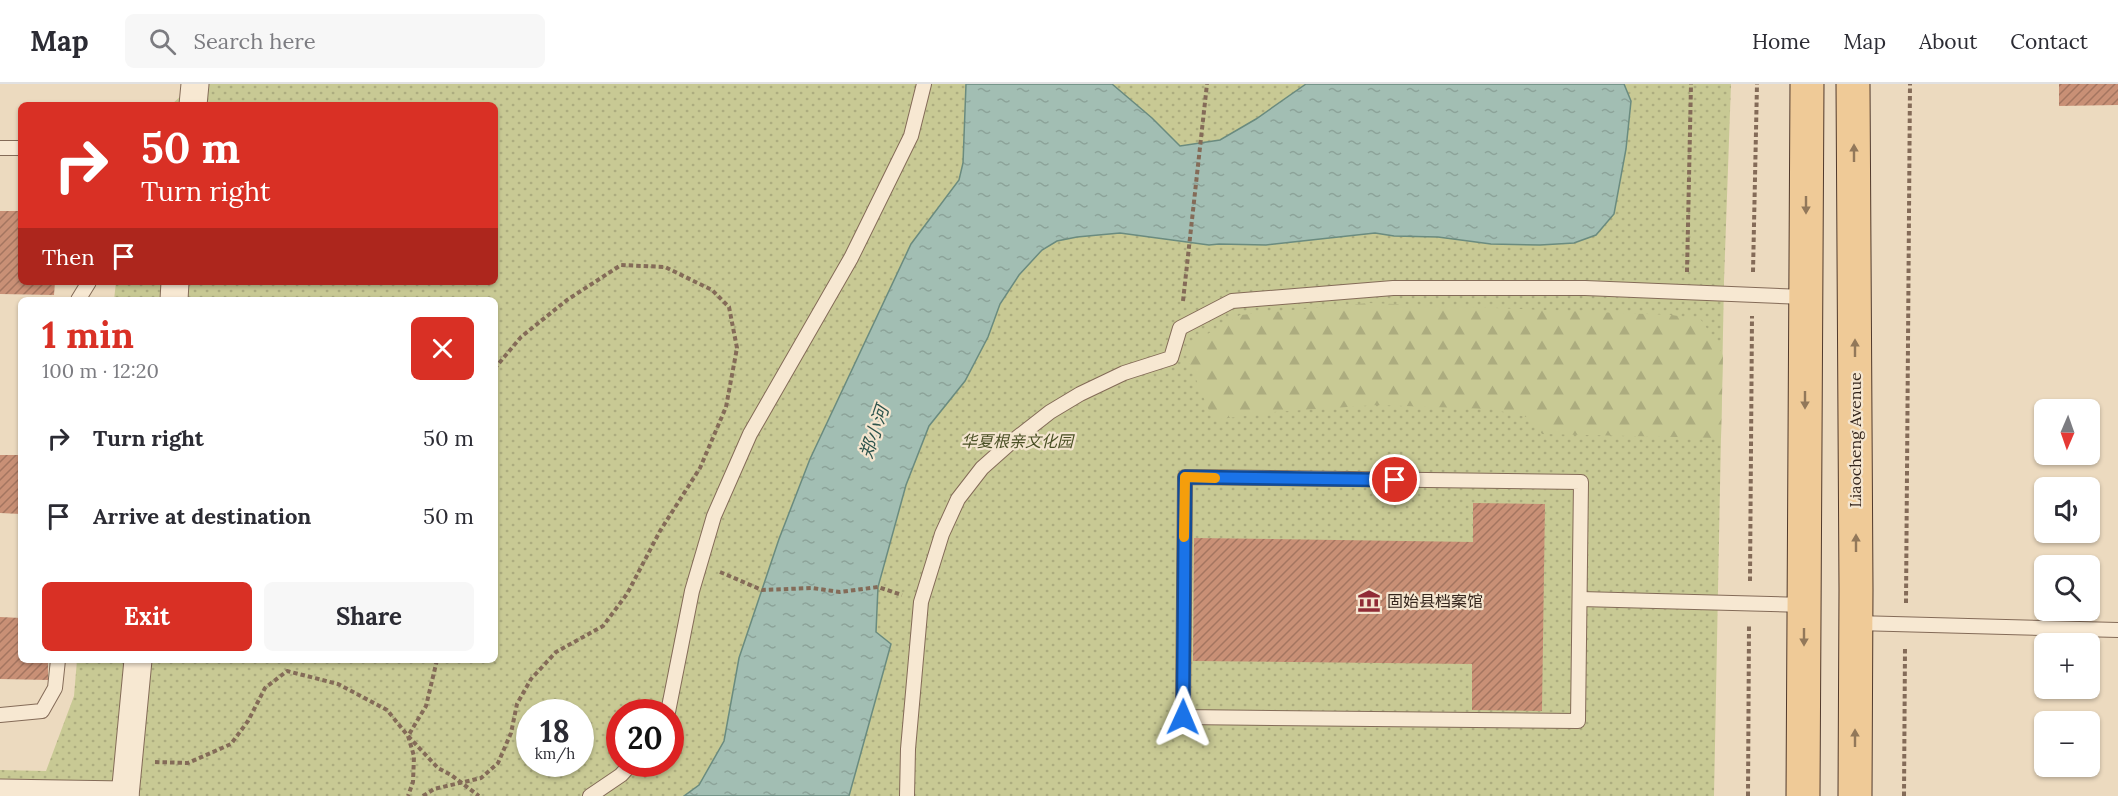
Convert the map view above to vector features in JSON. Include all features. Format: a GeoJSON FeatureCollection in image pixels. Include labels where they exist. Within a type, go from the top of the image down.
{"type":"FeatureCollection","features":[{"type":"Feature","properties":{"kind":"main road"},"geometry":{"type":"LineString","coordinates":[[1803,796],[1807,84]]}},
{"type":"Feature","properties":{"kind":"main road","name":"Liaocheng Avenue"},"geometry":{"type":"LineString","coordinates":[[1853,84],[1855,796]]}},
{"type":"Feature","properties":{"kind":"street"},"geometry":{"type":"LineString","coordinates":[[193,102],[195,84]]}},
{"type":"Feature","properties":{"kind":"street"},"geometry":{"type":"LineString","coordinates":[[0,793],[125,795],[138,663]]}},
{"type":"Feature","properties":{"kind":"lane"},"geometry":{"type":"LineString","coordinates":[[671,699],[692,591],[714,516],[750,434],[851,258],[911,136],[924,84]]}},
{"type":"Feature","properties":{"kind":"lane"},"geometry":{"type":"LineString","coordinates":[[0,148],[18,148]]}},
{"type":"Feature","properties":{"kind":"lane"},"geometry":{"type":"LineString","coordinates":[[906,796],[921,602],[942,534],[958,499],[982,468],[1050,412],[1080,394],[1124,373],[1171,358],[1180,328],[1232,302],[1393,288],[1585,288],[1806,297]]}},
{"type":"Feature","properties":{"kind":"lane"},"geometry":{"type":"LineString","coordinates":[[1185,477],[1581,482],[1580,599],[1578,721],[1183,717],[1185,477]]}},
{"type":"Feature","properties":{"kind":"lane"},"geometry":{"type":"LineString","coordinates":[[1580,599],[1804,605]]}},
{"type":"Feature","properties":{"kind":"lane"},"geometry":{"type":"LineString","coordinates":[[1856,623],[2118,630]]}},
{"type":"Feature","properties":{"kind":"lane"},"geometry":{"type":"LineString","coordinates":[[0,716],[42,711],[55,688],[58,663]]}},
{"type":"Feature","properties":{"kind":"lane"},"geometry":{"type":"LineString","coordinates":[[590,796],[619,777]]}},
{"type":"Feature","properties":{"kind":"path"},"geometry":{"type":"LineString","coordinates":[[1185,282],[1207,84]]}},
{"type":"Feature","properties":{"kind":"path"},"geometry":{"type":"LineString","coordinates":[[1686,292],[1691,84]]}},
{"type":"Feature","properties":{"kind":"path"},"geometry":{"type":"LineString","coordinates":[[1748,796],[1757,84]]}},
{"type":"Feature","properties":{"kind":"path"},"geometry":{"type":"LineString","coordinates":[[1904,796],[1910,84]]}},
{"type":"Feature","properties":{"kind":"path"},"geometry":{"type":"LineString","coordinates":[[423,796],[434,789],[481,778],[498,763],[511,733],[517,704],[531,679],[556,652],[603,626],[627,594],[660,531],[700,468],[726,407],[738,348],[729,307],[712,290],[664,267],[621,266],[567,300],[521,337],[498,364]]}},
{"type":"Feature","properties":{"kind":"path"},"geometry":{"type":"LineString","coordinates":[[700,564],[762,590],[812,588],[840,592],[878,587],[900,594]]}},
{"type":"Feature","properties":{"kind":"path"},"geometry":{"type":"LineString","coordinates":[[408,796],[413,782],[414,756],[408,736],[426,706],[436,663]]}},
{"type":"Feature","properties":{"kind":"path"},"geometry":{"type":"LineString","coordinates":[[128,761],[188,763],[231,744],[248,721],[266,688],[287,671],[338,684],[387,710],[438,768],[479,796]]}},
{"type":"Feature","properties":{"kind":"green space","name":"华夏根亲文化园"},"geometry":{"type":"Polygon","coordinates":[[[194,84],[1731,84],[1724,281],[1714,796],[0,796],[0,770],[46,771],[74,696],[77,663],[498,663],[498,297],[114,297],[116,285],[498,285],[498,102],[174,102],[194,84]]]}},
{"type":"Feature","properties":{"kind":"green space"},"geometry":{"type":"Polygon","coordinates":[[[1369,303],[1672,315],[1701,320],[1716,341],[1723,356],[1721,438],[1542,434],[1531,418],[1491,409],[1376,405],[1274,412],[1213,420],[1187,358],[1192,343],[1240,315],[1369,303]]]}},
{"type":"Feature","properties":{"kind":"water","name":"郑小河"},"geometry":{"type":"Polygon","coordinates":[[[966,84],[1112,84],[1152,118],[1180,146],[1220,140],[1256,119],[1306,84],[1624,84],[1631,101],[1626,149],[1614,214],[1596,235],[1574,243],[1491,244],[1438,237],[1375,233],[1266,245],[1209,245],[1120,233],[1057,241],[1042,250],[1019,275],[1000,304],[988,337],[965,381],[929,426],[906,485],[878,587],[876,632],[891,644],[849,796],[684,796],[699,785],[724,741],[739,658],[779,539],[810,459],[911,244],[959,180],[963,163],[966,84]]]}},
{"type":"Feature","properties":{"kind":"building"},"geometry":{"type":"Polygon","coordinates":[[[2059,84],[2118,84],[2118,105],[2059,106],[2059,84]]]}},
{"type":"Feature","properties":{"kind":"building"},"geometry":{"type":"Polygon","coordinates":[[[0,211],[18,211],[18,285],[55,285],[54,295],[0,294],[0,211]]]}},
{"type":"Feature","properties":{"kind":"building"},"geometry":{"type":"Polygon","coordinates":[[[0,455],[18,455],[18,514],[0,513],[0,455]]]}},
{"type":"Feature","properties":{"kind":"building","name":"固始县档案馆"},"geometry":{"type":"Polygon","coordinates":[[[1473,503],[1545,504],[1542,711],[1472,710],[1472,664],[1193,661],[1194,538],[1473,542],[1473,503]]]}},
{"type":"Feature","properties":{"kind":"building"},"geometry":{"type":"Polygon","coordinates":[[[0,617],[18,618],[18,663],[48,663],[48,680],[0,679],[0,617]]]}},
{"type":"Feature","properties":{"kind":"slow traffic"},"geometry":{"type":"LineString","coordinates":[[1184,537],[1185,477],[1215,478]]}},
{"type":"Feature","properties":{"kind":"place","name":"固始县档案馆"},"geometry":{"type":"Point","coordinates":[1369,601]}},
{"type":"Feature","properties":{"kind":"route"},"geometry":{"type":"LineString","coordinates":[[1183,717],[1185,477],[1395,480]]}}]}
